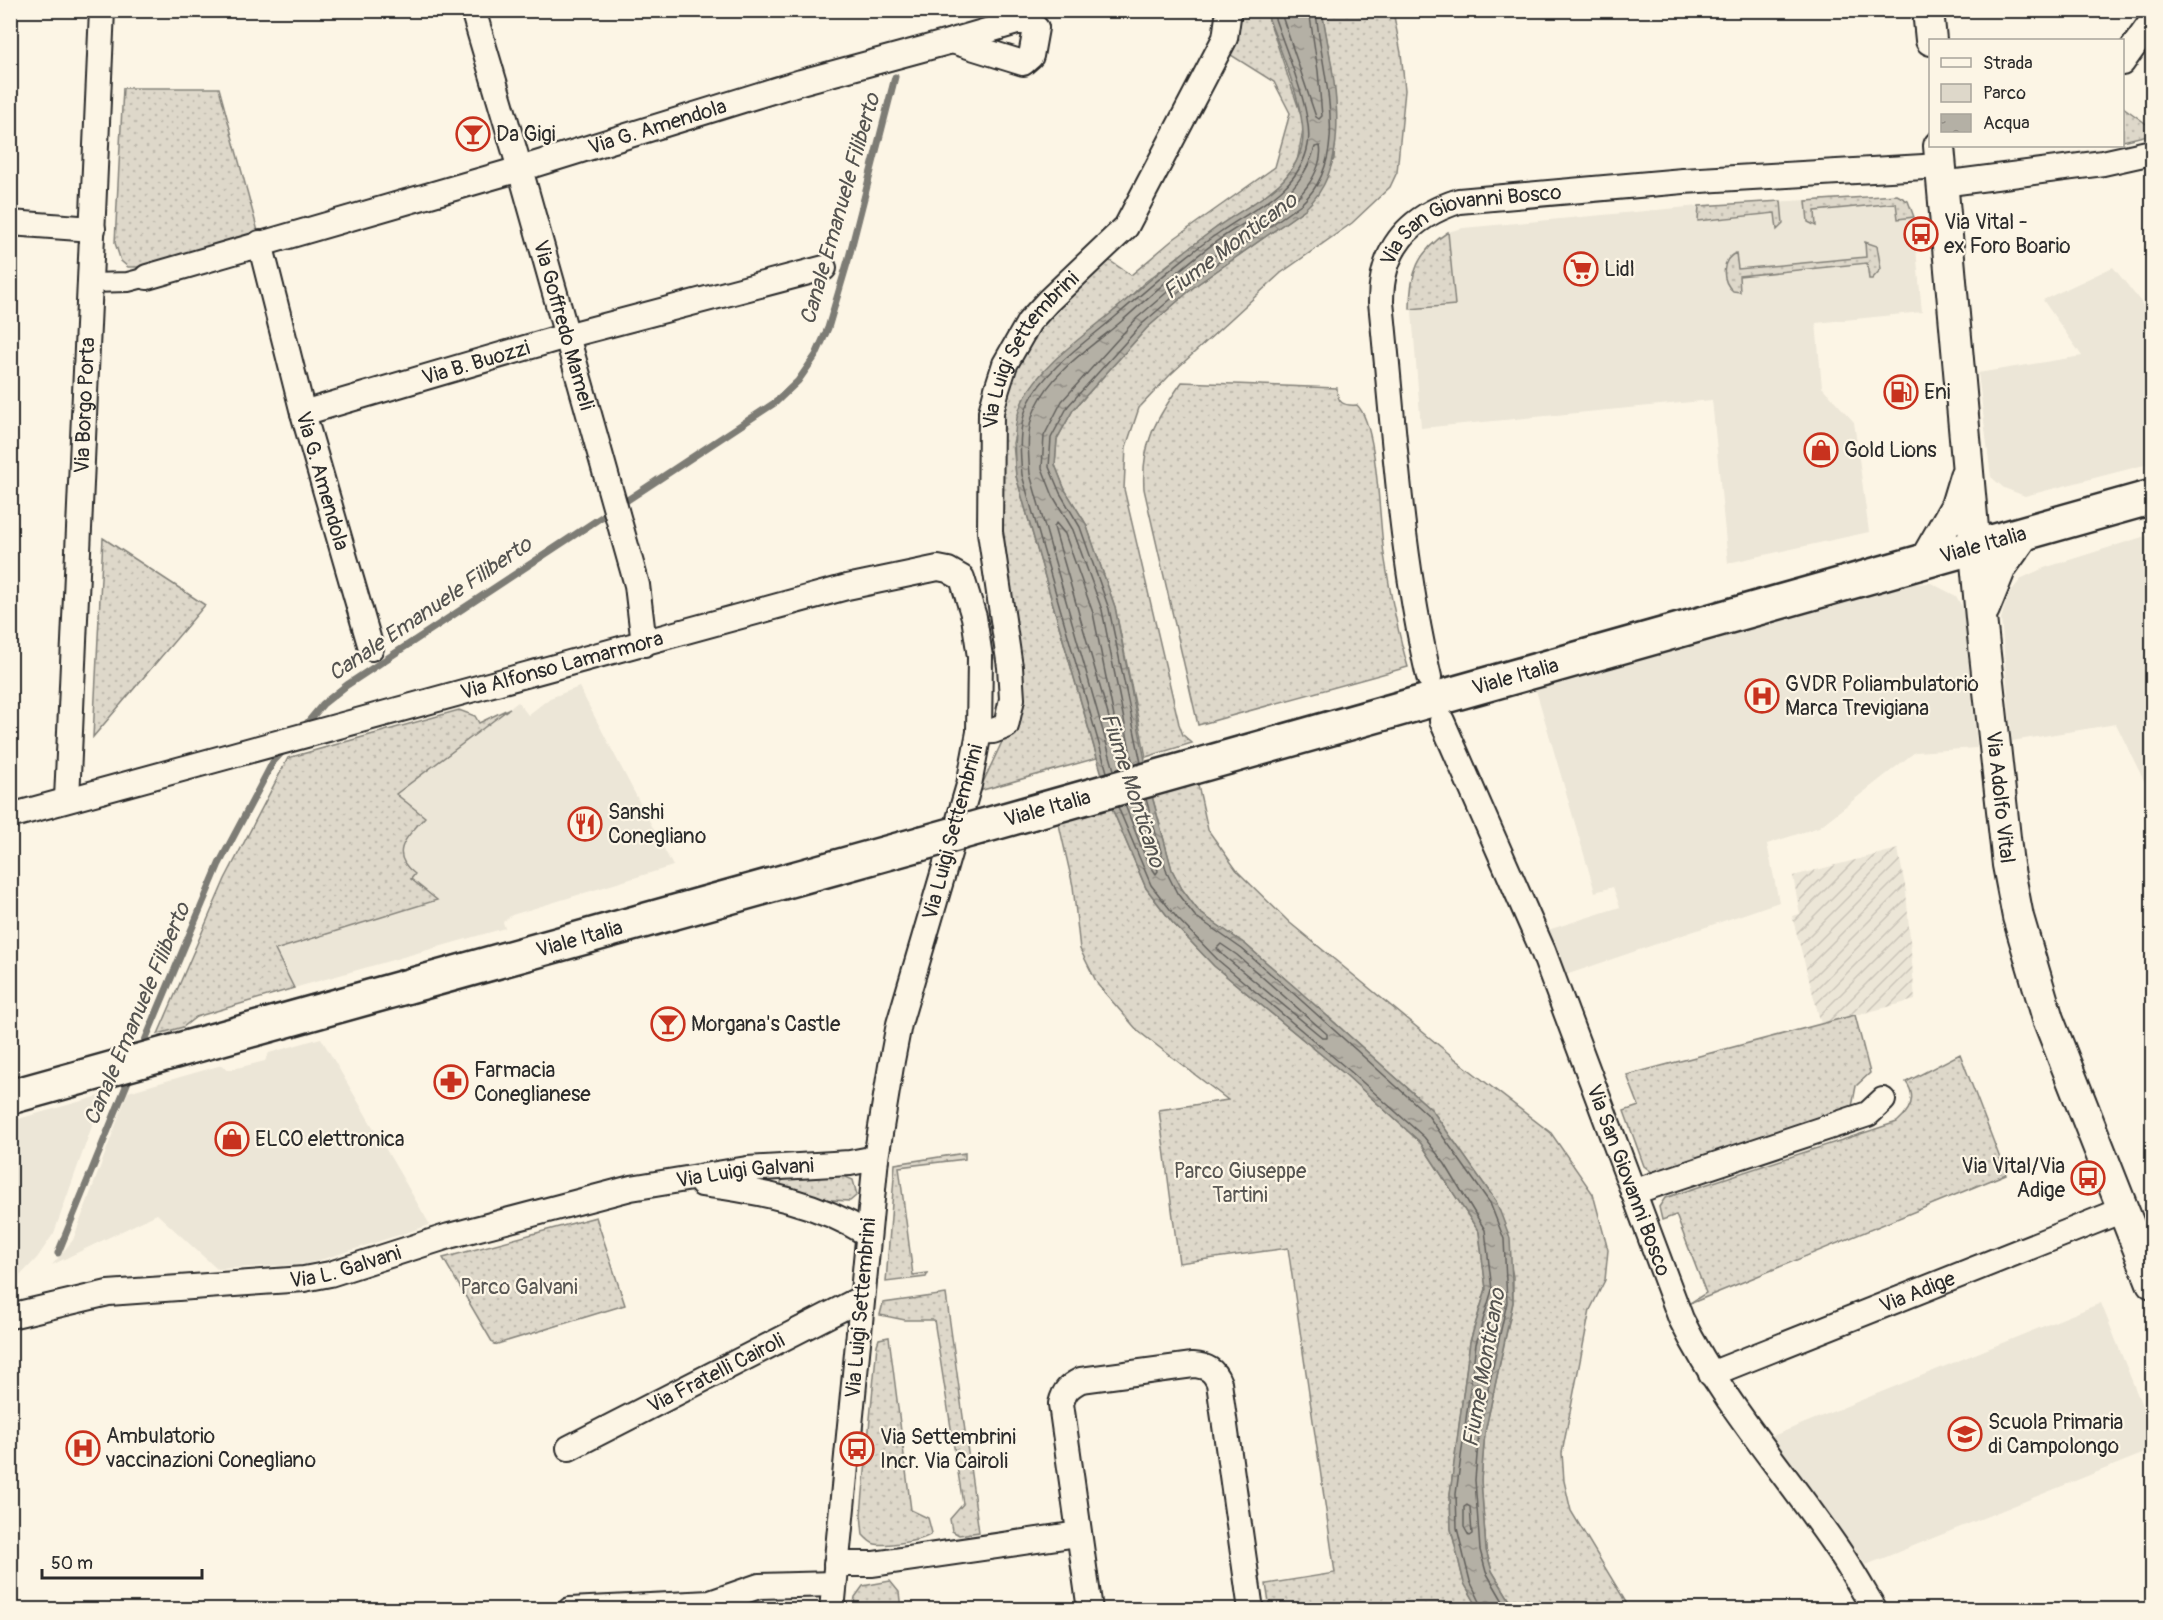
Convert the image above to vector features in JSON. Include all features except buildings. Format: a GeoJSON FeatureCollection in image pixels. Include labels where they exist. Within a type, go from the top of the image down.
{"type":"FeatureCollection","features":[{"type":"Feature","properties":{"kind":"main road","name":"Viale Italia"},"geometry":{"type":"LineString","coordinates":[[10,1097],[1061,805],[2152,497]]}},
{"type":"Feature","properties":{"kind":"street","name":"Via Borgo Porta"},"geometry":{"type":"LineString","coordinates":[[67,799],[102,10]]}},
{"type":"Feature","properties":{"kind":"street","name":"Via Goffredo Mameli"},"geometry":{"type":"LineString","coordinates":[[472,10],[616,506],[637,585],[644,644]]}},
{"type":"Feature","properties":{"kind":"street","name":"Via Luigi Settembrini"},"geometry":{"type":"LineString","coordinates":[[832,1610],[876,1158],[899,1024],[969,785],[979,732],[993,731],[1006,726],[1012,699],[1005,621],[990,532],[991,412],[1005,364],[1029,322],[1126,227],[1225,38],[1229,10]]}},
{"type":"Feature","properties":{"kind":"street"},"geometry":{"type":"LineString","coordinates":[[1928,10],[1930,39]]}},
{"type":"Feature","properties":{"kind":"street"},"geometry":{"type":"LineString","coordinates":[[2124,60],[2152,21]]}},
{"type":"Feature","properties":{"kind":"street","name":"Via G. Amendola"},"geometry":{"type":"LineString","coordinates":[[147,277],[520,169],[801,82],[952,40]]}},
{"type":"Feature","properties":{"kind":"street","name":"Via San Giovanni Bosco"},"geometry":{"type":"LineString","coordinates":[[1429,677],[1417,627],[1404,545],[1381,302],[1386,262],[1391,251],[1408,231],[1431,212],[1459,201],[1683,181],[2152,152]]}},
{"type":"Feature","properties":{"kind":"street","name":"Via Adolfo Vital"},"geometry":{"type":"LineString","coordinates":[[1941,165],[1981,618],[2001,812],[2018,917],[2048,1019],[2152,1283]]}},
{"type":"Feature","properties":{"kind":"street"},"geometry":{"type":"LineString","coordinates":[[10,223],[93,229]]}},
{"type":"Feature","properties":{"kind":"street","name":"Via G. Amendola"},"geometry":{"type":"LineString","coordinates":[[260,243],[303,413],[371,648]]}},
{"type":"Feature","properties":{"kind":"street","name":"Via B. Buozzi"},"geometry":{"type":"LineString","coordinates":[[303,413],[566,336],[824,268]]}},
{"type":"Feature","properties":{"kind":"street"},"geometry":{"type":"LineString","coordinates":[[90,283],[128,282],[147,277]]}},
{"type":"Feature","properties":{"kind":"street"},"geometry":{"type":"LineString","coordinates":[[1925,560],[1956,506],[1969,465]]}},
{"type":"Feature","properties":{"kind":"street"},"geometry":{"type":"LineString","coordinates":[[1981,618],[1992,583],[2026,532]]}},
{"type":"Feature","properties":{"kind":"street","name":"Via Alfonso Lamarmora"},"geometry":{"type":"LineString","coordinates":[[10,816],[847,587],[938,568],[956,573],[966,585],[974,617],[980,657],[979,732]]}},
{"type":"Feature","properties":{"kind":"street","name":"Via San Giovanni Bosco"},"geometry":{"type":"LineString","coordinates":[[1442,721],[1543,951],[1681,1319],[1711,1374],[1782,1476],[1836,1547],[1875,1610]]}},
{"type":"Feature","properties":{"kind":"street"},"geometry":{"type":"LineString","coordinates":[[1633,1192],[1868,1114],[1883,1100]]}},
{"type":"Feature","properties":{"kind":"street","name":"Via Luigi Galvani"},"geometry":{"type":"LineString","coordinates":[[673,1181],[747,1169],[842,1164],[876,1158]]}},
{"type":"Feature","properties":{"kind":"street","name":"Via Luigi Galvani"},"geometry":{"type":"LineString","coordinates":[[673,1181],[743,1189],[783,1198],[838,1215],[868,1234]]}},
{"type":"Feature","properties":{"kind":"street","name":"Via L. Galvani"},"geometry":{"type":"LineString","coordinates":[[10,1316],[108,1293],[304,1279],[571,1203],[673,1181]]}},
{"type":"Feature","properties":{"kind":"street","name":"Via Adige"},"geometry":{"type":"LineString","coordinates":[[1711,1374],[2124,1210]]}},
{"type":"Feature","properties":{"kind":"street","name":"Via Fratelli Cairoli"},"geometry":{"type":"LineString","coordinates":[[569,1448],[862,1298]]}},
{"type":"Feature","properties":{"kind":"street"},"geometry":{"type":"LineString","coordinates":[[1090,1610],[1061,1404],[1064,1394],[1071,1385],[1081,1380],[1193,1365],[1204,1366],[1215,1373],[1219,1383],[1251,1610]]}},
{"type":"Feature","properties":{"kind":"street"},"geometry":{"type":"LineString","coordinates":[[570,1610],[710,1603],[759,1586],[835,1574],[873,1564],[1078,1534]]}},
{"type":"Feature","properties":{"kind":"shaded area"},"geometry":{"type":"Polygon","coordinates":[[[1897,195],[1903,197],[1912,207],[1922,312],[1816,323],[1822,387],[1854,422],[1869,532],[1728,563],[1712,400],[1421,428],[1410,286],[1416,267],[1426,251],[1448,232],[1463,228],[1699,206],[1897,195]]]}},
{"type":"Feature","properties":{"kind":"shaded area"},"geometry":{"type":"Polygon","coordinates":[[[2113,267],[2152,316],[2152,463],[2025,496],[2004,488],[1991,477],[1978,373],[2082,356],[2043,300],[2113,267]]]}},
{"type":"Feature","properties":{"kind":"shaded area"},"geometry":{"type":"Polygon","coordinates":[[[2152,534],[2152,797],[2116,724],[2012,741],[2001,619],[2008,595],[2022,578],[2044,568],[2152,534]]]}},
{"type":"Feature","properties":{"kind":"shaded area"},"geometry":{"type":"Polygon","coordinates":[[[1931,583],[1956,596],[1963,608],[1977,748],[1915,752],[1819,827],[1767,844],[1779,902],[1554,979],[1548,930],[1620,907],[1613,887],[1595,892],[1536,690],[1911,584],[1931,583]]]}},
{"type":"Feature","properties":{"kind":"shaded area"},"geometry":{"type":"Polygon","coordinates":[[[579,687],[673,866],[512,915],[503,922],[505,928],[294,988],[274,950],[436,900],[411,879],[402,859],[404,841],[396,794],[518,702],[528,715],[550,698],[579,687]]]}},
{"type":"Feature","properties":{"kind":"shaded area"},"geometry":{"type":"Polygon","coordinates":[[[1898,849],[1906,891],[1915,1000],[1821,1024],[1792,916],[1800,914],[1793,876],[1898,849]]]}},
{"type":"Feature","properties":{"kind":"shaded area"},"geometry":{"type":"Polygon","coordinates":[[[321,1038],[430,1225],[308,1264],[217,1269],[157,1214],[52,1265],[73,1240],[128,1092],[222,1065],[229,1070],[265,1061],[269,1053],[321,1038]]]}},
{"type":"Feature","properties":{"kind":"shaded area"},"geometry":{"type":"Polygon","coordinates":[[[103,1095],[54,1233],[37,1258],[11,1285],[11,1121],[103,1095]]]}},
{"type":"Feature","properties":{"kind":"shaded area","name":"Scuola Primaria di Campolongo"},"geometry":{"type":"Polygon","coordinates":[[[2101,1303],[2152,1431],[2152,1450],[1866,1565],[1768,1438],[2101,1303]]]}},
{"type":"Feature","properties":{"kind":"green space"},"geometry":{"type":"Polygon","coordinates":[[[1235,11],[1266,11],[1304,124],[1297,162],[1284,180],[1262,198],[1217,227],[1144,283],[1023,401],[1013,443],[1016,476],[1097,758],[979,791],[1007,731],[992,451],[1013,356],[1104,257],[1131,275],[1175,238],[1275,167],[1290,113],[1274,82],[1226,52],[1235,11]]]}},
{"type":"Feature","properties":{"kind":"green space"},"geometry":{"type":"Polygon","coordinates":[[[1322,11],[1393,11],[1405,90],[1397,172],[1390,187],[1352,223],[1281,273],[1171,374],[1139,408],[1126,447],[1124,489],[1179,724],[1183,735],[1192,743],[1146,757],[1115,607],[1086,524],[1065,490],[1055,465],[1057,439],[1073,410],[1147,328],[1195,286],[1305,209],[1334,159],[1336,127],[1332,69],[1322,11]]]}},
{"type":"Feature","properties":{"kind":"green space"},"geometry":{"type":"Polygon","coordinates":[[[123,88],[219,88],[259,235],[146,267],[128,267],[121,261],[115,243],[123,88]]]}},
{"type":"Feature","properties":{"kind":"green space"},"geometry":{"type":"Polygon","coordinates":[[[2124,108],[2148,125],[2152,124],[2152,134],[2124,141],[2124,108]]]}},
{"type":"Feature","properties":{"kind":"green space"},"geometry":{"type":"Polygon","coordinates":[[[1897,195],[1908,201],[1914,217],[1898,219],[1896,203],[1815,211],[1816,226],[1808,222],[1806,201],[1897,195]]]}},
{"type":"Feature","properties":{"kind":"green space"},"geometry":{"type":"Polygon","coordinates":[[[1781,201],[1783,224],[1777,230],[1775,213],[1698,221],[1699,206],[1781,201]]]}},
{"type":"Feature","properties":{"kind":"green space"},"geometry":{"type":"Polygon","coordinates":[[[1448,232],[1455,305],[1410,309],[1410,296],[1417,265],[1429,248],[1448,232]]]}},
{"type":"Feature","properties":{"kind":"green space"},"geometry":{"type":"Polygon","coordinates":[[[1865,242],[1877,246],[1881,269],[1872,279],[1869,279],[1867,263],[1739,276],[1740,292],[1733,291],[1726,282],[1725,265],[1736,253],[1738,269],[1866,257],[1865,242]]]}},
{"type":"Feature","properties":{"kind":"green space"},"geometry":{"type":"Polygon","coordinates":[[[1182,382],[1337,388],[1338,397],[1342,403],[1357,405],[1364,416],[1373,452],[1384,554],[1394,611],[1408,667],[1198,725],[1144,489],[1145,458],[1152,432],[1182,382]]]}},
{"type":"Feature","properties":{"kind":"green space"},"geometry":{"type":"Polygon","coordinates":[[[103,538],[205,605],[93,737],[103,538]]]}},
{"type":"Feature","properties":{"kind":"green space"},"geometry":{"type":"Polygon","coordinates":[[[510,708],[396,794],[425,817],[403,845],[402,859],[415,874],[411,879],[437,900],[275,950],[294,988],[196,1017],[183,1027],[158,1034],[225,879],[288,758],[459,710],[475,716],[479,723],[510,708]]]}},
{"type":"Feature","properties":{"kind":"green space"},"geometry":{"type":"Polygon","coordinates":[[[1197,780],[1208,830],[1238,872],[1290,923],[1458,1061],[1551,1133],[1593,1194],[1608,1250],[1605,1280],[1590,1310],[1562,1453],[1564,1481],[1571,1511],[1630,1609],[1515,1609],[1492,1571],[1486,1550],[1481,1480],[1485,1432],[1513,1303],[1513,1276],[1496,1201],[1432,1110],[1245,944],[1199,912],[1182,889],[1172,870],[1152,796],[1197,780]]]}},
{"type":"Feature","properties":{"kind":"green space","name":"Parco Giuseppe Tartini"},"geometry":{"type":"Polygon","coordinates":[[[1111,806],[1146,888],[1172,922],[1214,966],[1346,1075],[1420,1142],[1479,1232],[1486,1289],[1470,1342],[1450,1494],[1451,1529],[1464,1583],[1479,1609],[1270,1609],[1266,1584],[1335,1573],[1288,1248],[1179,1263],[1159,1110],[1228,1100],[1138,1031],[1098,985],[1080,949],[1073,886],[1058,820],[1111,806]]]}},
{"type":"Feature","properties":{"kind":"green space"},"geometry":{"type":"Polygon","coordinates":[[[1855,1015],[1870,1073],[1856,1086],[1852,1107],[1657,1171],[1652,1172],[1644,1166],[1624,1111],[1639,1106],[1627,1075],[1855,1015]]]}},
{"type":"Feature","properties":{"kind":"green space"},"geometry":{"type":"Polygon","coordinates":[[[1960,1054],[2006,1174],[1687,1305],[1706,1293],[1676,1215],[1662,1220],[1659,1207],[1665,1198],[1897,1122],[1910,1104],[1911,1093],[1906,1082],[1960,1054]]]}},
{"type":"Feature","properties":{"kind":"green space"},"geometry":{"type":"Polygon","coordinates":[[[965,1153],[965,1159],[899,1167],[913,1275],[928,1273],[926,1277],[886,1282],[895,1164],[965,1153]]]}},
{"type":"Feature","properties":{"kind":"green space"},"geometry":{"type":"Polygon","coordinates":[[[841,1175],[853,1180],[857,1195],[850,1201],[815,1198],[781,1187],[781,1182],[786,1177],[841,1175]]]}},
{"type":"Feature","properties":{"kind":"green space","name":"Parco Galvani"},"geometry":{"type":"Polygon","coordinates":[[[596,1217],[625,1305],[494,1345],[443,1258],[596,1217]]]}},
{"type":"Feature","properties":{"kind":"green space"},"geometry":{"type":"Polygon","coordinates":[[[946,1294],[979,1532],[959,1535],[952,1531],[950,1519],[963,1504],[934,1320],[905,1320],[880,1315],[883,1303],[946,1294]]]}},
{"type":"Feature","properties":{"kind":"green space"},"geometry":{"type":"Polygon","coordinates":[[[889,1337],[911,1510],[928,1518],[932,1533],[914,1541],[875,1544],[863,1535],[861,1514],[877,1345],[879,1339],[889,1337]]]}},
{"type":"Feature","properties":{"kind":"green space"},"geometry":{"type":"Polygon","coordinates":[[[890,1581],[899,1592],[901,1609],[853,1609],[855,1597],[863,1586],[890,1581]]]}},
{"type":"Feature","properties":{"kind":"water","name":"Fiume Monticano"},"geometry":{"type":"Polygon","coordinates":[[[1266,11],[1322,11],[1335,88],[1337,115],[1336,142],[1331,167],[1321,190],[1305,209],[1195,286],[1147,328],[1073,410],[1057,439],[1055,465],[1065,490],[1086,524],[1115,607],[1152,796],[1172,870],[1182,889],[1199,912],[1245,944],[1432,1110],[1496,1201],[1510,1238],[1513,1302],[1485,1432],[1481,1480],[1486,1550],[1492,1571],[1515,1609],[1479,1609],[1464,1583],[1451,1529],[1450,1494],[1470,1342],[1486,1289],[1479,1232],[1420,1142],[1346,1075],[1214,966],[1172,922],[1146,888],[1111,806],[1016,476],[1014,447],[1019,409],[1040,375],[1062,353],[1175,259],[1216,228],[1268,194],[1289,173],[1297,160],[1302,145],[1301,115],[1291,78],[1266,11]]]}},
{"type":"Feature","properties":{"kind":"waterway","name":"Canale Emanuele Filiberto"},"geometry":{"type":"LineString","coordinates":[[303,728],[323,704],[347,685],[776,402],[798,381],[816,355],[828,328],[849,257],[895,77]]}},
{"type":"Feature","properties":{"kind":"waterway","name":"Canale Emanuele Filiberto"},"geometry":{"type":"LineString","coordinates":[[141,1050],[219,864],[273,762],[284,750]]}},
{"type":"Feature","properties":{"kind":"waterway","name":"Canale Emanuele Filiberto"},"geometry":{"type":"LineString","coordinates":[[58,1253],[131,1074]]}},
{"type":"Feature","properties":{"kind":"place","name":"Da Gigi"},"geometry":{"type":"Point","coordinates":[473,134]}},
{"type":"Feature","properties":{"kind":"place","name":"Via Vital - ex Foro Boario"},"geometry":{"type":"Point","coordinates":[1921,234]}},
{"type":"Feature","properties":{"kind":"place","name":"Lidl"},"geometry":{"type":"Point","coordinates":[1581,269]}},
{"type":"Feature","properties":{"kind":"place","name":"Eni"},"geometry":{"type":"Point","coordinates":[1901,392]}},
{"type":"Feature","properties":{"kind":"place","name":"Gold Lions"},"geometry":{"type":"Point","coordinates":[1821,450]}},
{"type":"Feature","properties":{"kind":"place","name":"GVDR Poliambulatorio Marca Trevigiana"},"geometry":{"type":"Point","coordinates":[1762,696]}},
{"type":"Feature","properties":{"kind":"place","name":"Sanshi Conegliano"},"geometry":{"type":"Point","coordinates":[585,824]}},
{"type":"Feature","properties":{"kind":"place","name":"Morgana's Castle"},"geometry":{"type":"Point","coordinates":[668,1024]}},
{"type":"Feature","properties":{"kind":"place","name":"Farmacia Coneglianese"},"geometry":{"type":"Point","coordinates":[451,1082]}},
{"type":"Feature","properties":{"kind":"place","name":"ELCO elettronica"},"geometry":{"type":"Point","coordinates":[232,1139]}},
{"type":"Feature","properties":{"kind":"place","name":"Via Vital/Via Adige"},"geometry":{"type":"Point","coordinates":[2088,1178]}},
{"type":"Feature","properties":{"kind":"place","name":"Scuola Primaria di Campolongo"},"geometry":{"type":"Point","coordinates":[1965,1434]}},
{"type":"Feature","properties":{"kind":"place","name":"Ambulatorio vaccinazioni Conegliano"},"geometry":{"type":"Point","coordinates":[83,1448]}},
{"type":"Feature","properties":{"kind":"place","name":"Via Settembrini Incr. Via Cairoli"},"geometry":{"type":"Point","coordinates":[857,1449]}}]}
